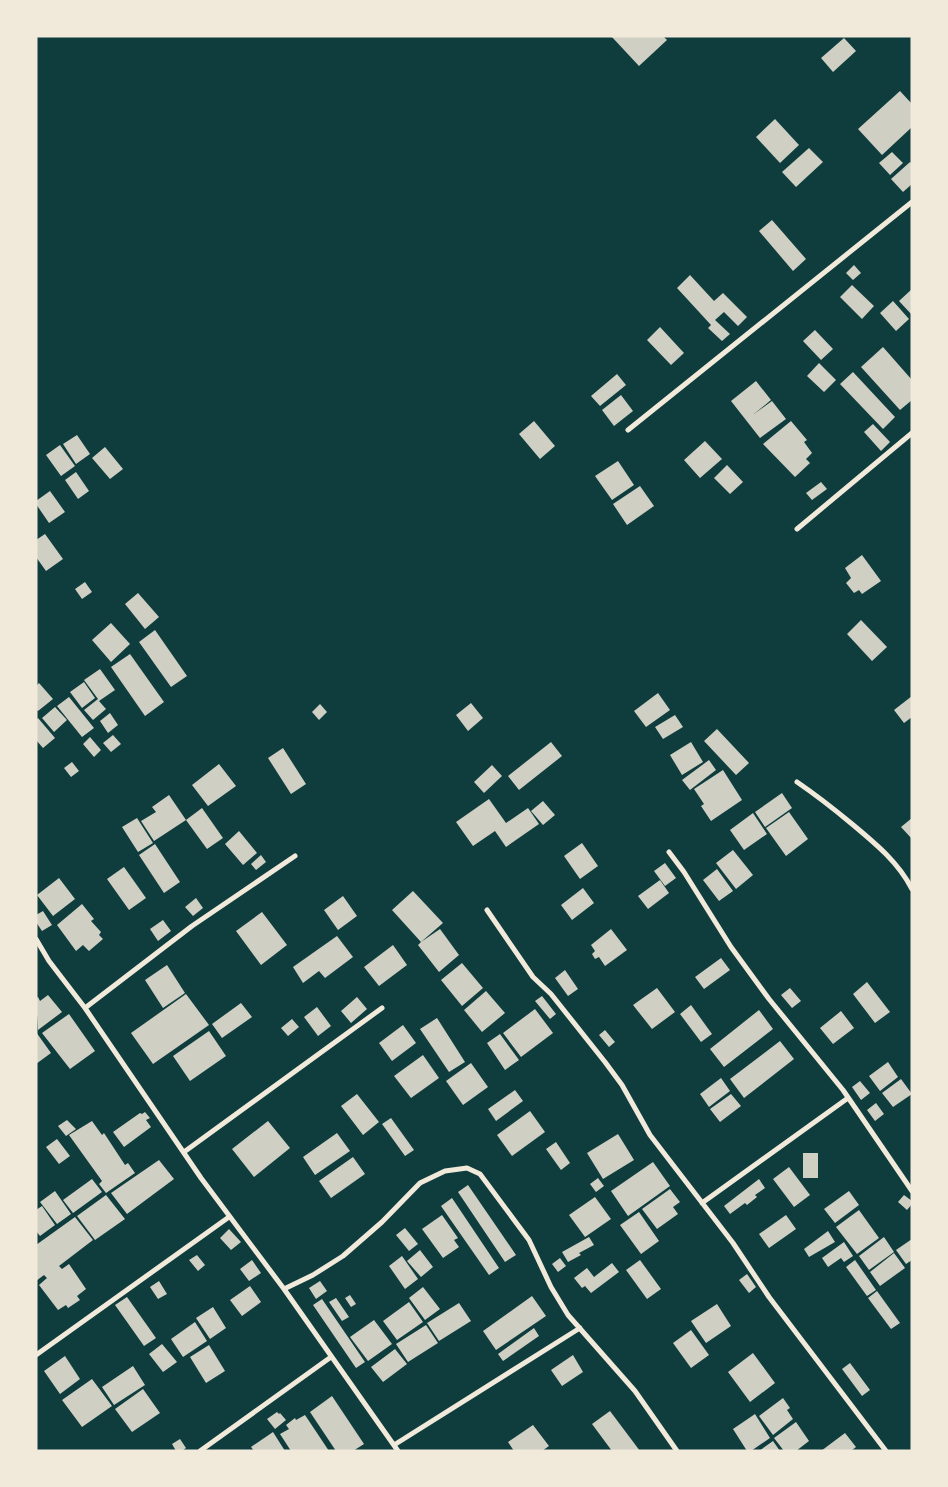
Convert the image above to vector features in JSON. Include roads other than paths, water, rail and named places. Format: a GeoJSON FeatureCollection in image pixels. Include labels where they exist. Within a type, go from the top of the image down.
{"type":"FeatureCollection","features":[{"type":"Feature","properties":{"kind":"street"},"geometry":{"type":"LineString","coordinates":[[628,430],[912,202]]}},
{"type":"Feature","properties":{"kind":"street"},"geometry":{"type":"LineString","coordinates":[[797,529],[912,433]]}},
{"type":"Feature","properties":{"kind":"street"},"geometry":{"type":"LineString","coordinates":[[797,782],[820,798],[885,852],[904,875],[912,889]]}},
{"type":"Feature","properties":{"kind":"street"},"geometry":{"type":"LineString","coordinates":[[669,852],[684,872],[731,947],[769,999],[848,1098],[912,1191]]}},
{"type":"Feature","properties":{"kind":"street"},"geometry":{"type":"LineString","coordinates":[[85,1008],[192,926],[294,856]]}},
{"type":"Feature","properties":{"kind":"street"},"geometry":{"type":"LineString","coordinates":[[904,875],[912,873]]}},
{"type":"Feature","properties":{"kind":"street"},"geometry":{"type":"LineString","coordinates":[[487,910],[533,977],[551,994],[622,1085],[650,1135],[733,1243],[768,1297],[886,1451]]}},
{"type":"Feature","properties":{"kind":"street"},"geometry":{"type":"LineString","coordinates":[[36,939],[49,961],[85,1008],[229,1217],[284,1288],[398,1451]]}},
{"type":"Feature","properties":{"kind":"street"},"geometry":{"type":"LineString","coordinates":[[184,1152],[382,1008]]}},
{"type":"Feature","properties":{"kind":"street"},"geometry":{"type":"LineString","coordinates":[[702,1203],[848,1098]]}},
{"type":"Feature","properties":{"kind":"street"},"geometry":{"type":"LineString","coordinates":[[284,1288],[313,1275],[343,1256],[382,1222],[420,1183],[445,1171],[467,1168],[480,1174],[510,1214],[529,1240],[551,1287],[564,1308],[635,1391],[675,1450]]}},
{"type":"Feature","properties":{"kind":"street"},"geometry":{"type":"LineString","coordinates":[[36,1354],[229,1217]]}},
{"type":"Feature","properties":{"kind":"street"},"geometry":{"type":"LineString","coordinates":[[394,1445],[580,1328]]}},
{"type":"Feature","properties":{"kind":"street"},"geometry":{"type":"LineString","coordinates":[[200,1451],[331,1357]]}}]}
